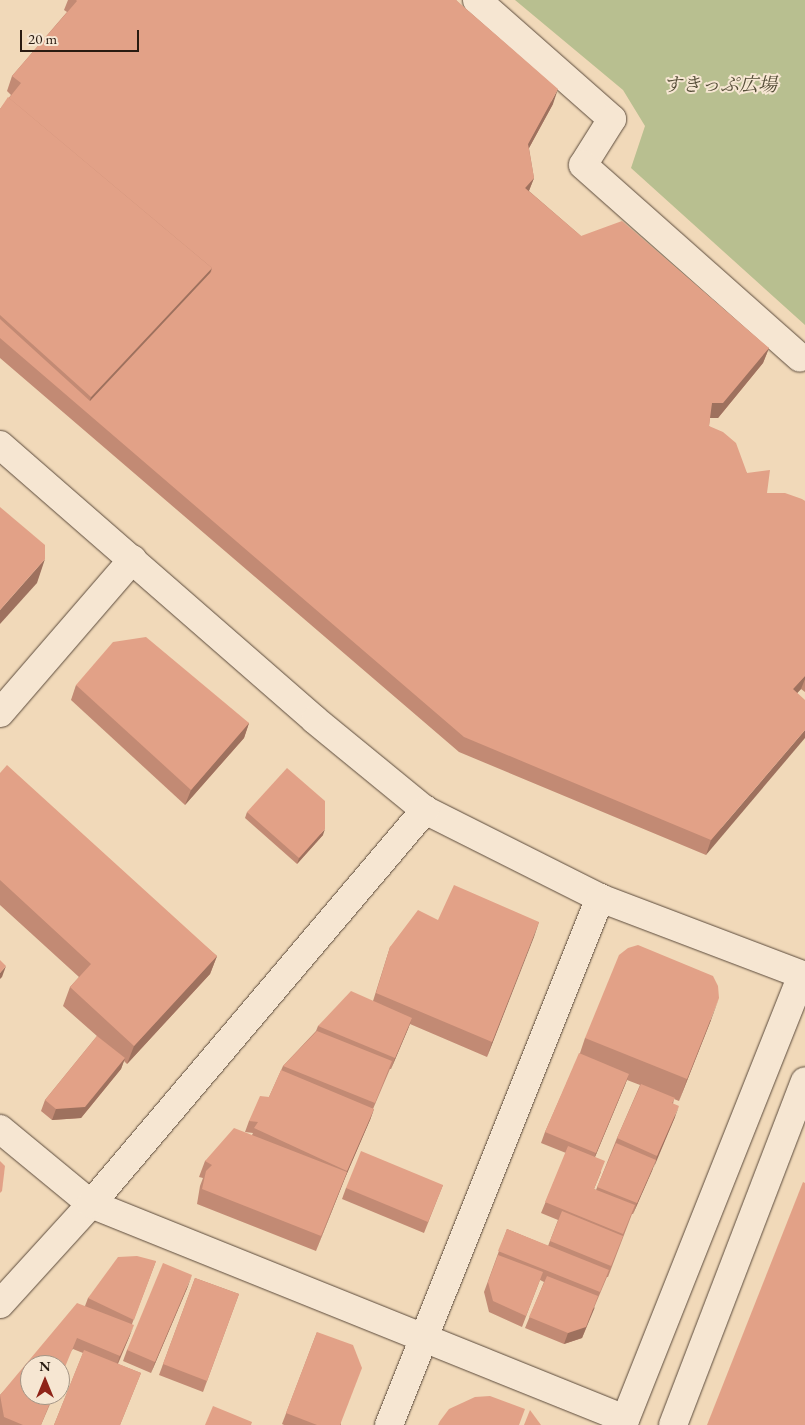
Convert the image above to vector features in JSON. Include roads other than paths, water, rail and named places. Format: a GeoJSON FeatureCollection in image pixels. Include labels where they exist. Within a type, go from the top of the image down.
{"type":"FeatureCollection","features":[{"type":"Feature","properties":{"kind":"street"},"geometry":{"type":"LineString","coordinates":[[477,0],[612,119],[583,165],[800,358]]}},
{"type":"Feature","properties":{"kind":"street"},"geometry":{"type":"LineString","coordinates":[[0,445],[134,559],[315,720],[425,810],[600,898],[804,976],[624,1422],[425,1337],[91,1204],[0,1129]]}},
{"type":"Feature","properties":{"kind":"street"},"geometry":{"type":"LineString","coordinates":[[0,713],[134,559]]}},
{"type":"Feature","properties":{"kind":"street"},"geometry":{"type":"LineString","coordinates":[[0,1304],[91,1204],[425,810]]}},
{"type":"Feature","properties":{"kind":"street"},"geometry":{"type":"LineString","coordinates":[[389,1425],[600,898]]}},
{"type":"Feature","properties":{"kind":"street"},"geometry":{"type":"LineString","coordinates":[[673,1425],[805,1082]]}},
{"type":"Feature","properties":{"kind":"park label","name":"すきっぷ広場"},"geometry":{"type":"Point","coordinates":[720,85]}}]}
